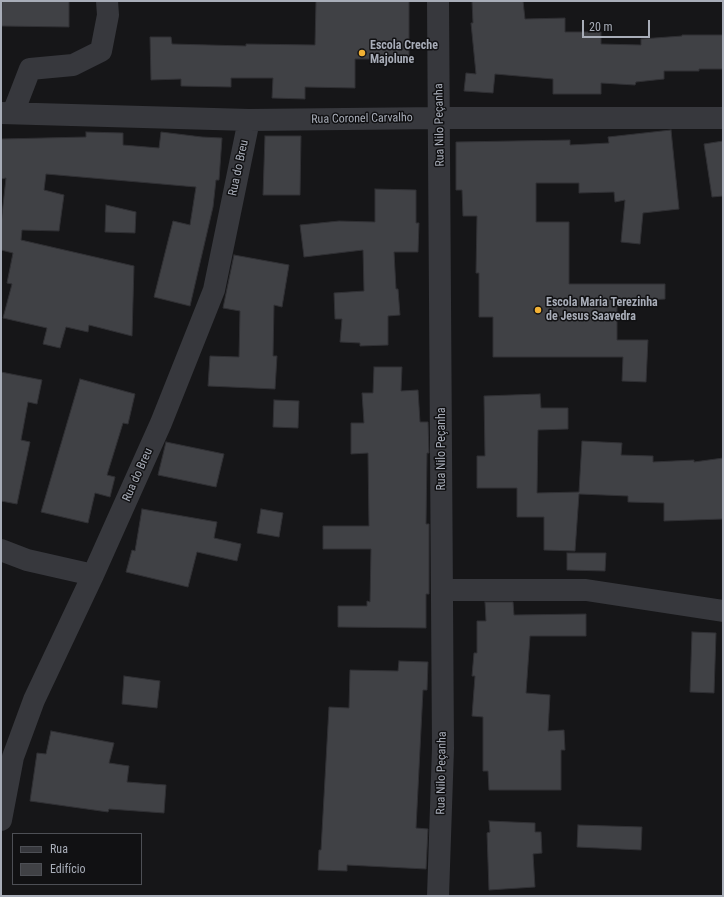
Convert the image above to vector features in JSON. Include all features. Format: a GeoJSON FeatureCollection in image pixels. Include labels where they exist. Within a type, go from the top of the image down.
{"type":"FeatureCollection","features":[{"type":"Feature","properties":{"kind":"street"},"geometry":{"type":"LineString","coordinates":[[7,113],[30,69],[73,65],[101,51],[108,15],[107,1]]}},
{"type":"Feature","properties":{"kind":"street","name":"Rua Nilo Peçanha"},"geometry":{"type":"LineString","coordinates":[[438,1],[443,590],[443,748],[438,896]]}},
{"type":"Feature","properties":{"kind":"street","name":"Rua Coronel Carvalho"},"geometry":{"type":"LineString","coordinates":[[7,113],[249,120],[723,118]]}},
{"type":"Feature","properties":{"kind":"street","name":"Rua do Breu"},"geometry":{"type":"LineString","coordinates":[[1,820],[13,757],[34,700],[93,575],[161,423],[214,290],[249,120]]}},
{"type":"Feature","properties":{"kind":"street"},"geometry":{"type":"LineString","coordinates":[[1,550],[27,560],[93,575]]}},
{"type":"Feature","properties":{"kind":"street"},"geometry":{"type":"LineString","coordinates":[[443,590],[586,590],[723,611]]}},
{"type":"Feature","properties":{"kind":"building"},"geometry":{"type":"Polygon","coordinates":[[[2,1],[69,1],[69,27],[1,26],[2,1]]]}},
{"type":"Feature","properties":{"kind":"building"},"geometry":{"type":"Polygon","coordinates":[[[316,1],[409,1],[409,59],[355,59],[355,88],[305,87],[305,99],[272,98],[273,78],[231,78],[231,87],[181,86],[181,79],[151,80],[150,37],[171,37],[172,44],[246,46],[246,44],[315,45],[316,1]]]}},
{"type":"Feature","properties":{"kind":"building"},"geometry":{"type":"Polygon","coordinates":[[[472,1],[523,1],[525,19],[565,18],[565,32],[601,32],[601,44],[641,45],[641,39],[682,35],[723,35],[723,69],[664,71],[664,79],[636,82],[635,85],[601,83],[601,94],[553,94],[553,79],[495,74],[493,93],[464,91],[466,73],[476,74],[471,23],[473,23],[472,1]]]}},
{"type":"Feature","properties":{"kind":"building"},"geometry":{"type":"Polygon","coordinates":[[[671,130],[679,209],[643,213],[640,244],[621,242],[625,200],[615,202],[614,192],[579,193],[579,183],[536,183],[536,222],[569,222],[569,284],[665,284],[665,299],[617,302],[617,340],[648,340],[646,382],[622,381],[623,357],[493,357],[493,317],[479,317],[479,273],[476,273],[477,216],[463,216],[462,190],[456,190],[456,142],[570,140],[570,145],[609,143],[608,137],[671,130]]]}},
{"type":"Feature","properties":{"kind":"building"},"geometry":{"type":"Polygon","coordinates":[[[86,132],[123,133],[123,145],[159,148],[161,132],[222,138],[219,180],[216,180],[213,207],[190,306],[154,297],[173,221],[190,225],[196,187],[46,174],[44,190],[64,195],[59,231],[22,230],[21,240],[134,266],[132,336],[89,325],[88,332],[66,327],[60,348],[43,344],[47,328],[3,318],[12,284],[7,283],[13,253],[1,250],[1,224],[6,178],[1,179],[1,139],[86,137],[86,132]]]}},
{"type":"Feature","properties":{"kind":"building"},"geometry":{"type":"Polygon","coordinates":[[[265,136],[301,136],[300,195],[263,195],[265,136]]]}},
{"type":"Feature","properties":{"kind":"building"},"geometry":{"type":"Polygon","coordinates":[[[723,141],[723,196],[712,197],[704,144],[723,141]]]}},
{"type":"Feature","properties":{"kind":"building"},"geometry":{"type":"Polygon","coordinates":[[[375,189],[416,190],[416,223],[419,223],[418,252],[394,252],[396,289],[398,289],[400,315],[388,316],[388,345],[360,346],[360,343],[340,342],[342,319],[335,319],[334,293],[364,291],[363,250],[304,257],[300,225],[339,221],[375,222],[375,189]]]}},
{"type":"Feature","properties":{"kind":"building"},"geometry":{"type":"Polygon","coordinates":[[[106,205],[136,212],[135,233],[105,232],[106,205]]]}},
{"type":"Feature","properties":{"kind":"building"},"geometry":{"type":"Polygon","coordinates":[[[234,255],[289,265],[282,307],[274,305],[273,356],[277,356],[275,389],[208,386],[210,356],[239,357],[240,311],[223,308],[234,255]]]}},
{"type":"Feature","properties":{"kind":"building"},"geometry":{"type":"Polygon","coordinates":[[[374,367],[402,367],[401,391],[418,390],[420,422],[428,422],[429,453],[427,453],[426,524],[429,524],[429,594],[426,594],[426,628],[338,627],[338,606],[367,606],[367,601],[370,602],[371,549],[323,549],[323,526],[369,526],[368,453],[351,454],[351,423],[364,423],[362,393],[373,393],[374,367]]]}},
{"type":"Feature","properties":{"kind":"building"},"geometry":{"type":"Polygon","coordinates":[[[1,372],[42,380],[37,404],[28,402],[21,440],[30,442],[17,504],[1,501],[1,372]]]}},
{"type":"Feature","properties":{"kind":"building"},"geometry":{"type":"Polygon","coordinates":[[[80,379],[135,394],[128,424],[123,423],[107,475],[115,477],[110,497],[95,493],[88,523],[41,512],[80,379]]]}},
{"type":"Feature","properties":{"kind":"building"},"geometry":{"type":"Polygon","coordinates":[[[540,394],[541,408],[568,408],[568,429],[538,430],[537,493],[579,492],[582,441],[622,443],[621,455],[653,456],[653,462],[694,460],[694,462],[723,458],[723,519],[664,521],[664,503],[628,502],[628,496],[579,494],[575,551],[544,550],[544,517],[517,517],[517,488],[477,488],[477,456],[485,456],[484,396],[540,394]]]}},
{"type":"Feature","properties":{"kind":"building"},"geometry":{"type":"Polygon","coordinates":[[[274,400],[299,401],[298,428],[273,427],[274,400]]]}},
{"type":"Feature","properties":{"kind":"building"},"geometry":{"type":"Polygon","coordinates":[[[166,442],[224,454],[216,487],[158,475],[166,442]]]}},
{"type":"Feature","properties":{"kind":"building"},"geometry":{"type":"Polygon","coordinates":[[[142,509],[217,522],[214,538],[241,544],[237,561],[197,552],[188,587],[126,572],[132,550],[135,551],[142,509]]]}},
{"type":"Feature","properties":{"kind":"building"},"geometry":{"type":"Polygon","coordinates":[[[261,509],[283,513],[279,537],[257,533],[261,509]]]}},
{"type":"Feature","properties":{"kind":"building"},"geometry":{"type":"Polygon","coordinates":[[[567,553],[606,553],[605,571],[567,570],[567,553]]]}},
{"type":"Feature","properties":{"kind":"building"},"geometry":{"type":"Polygon","coordinates":[[[485,602],[513,602],[514,615],[586,614],[586,636],[530,636],[526,693],[550,695],[548,731],[564,730],[565,750],[561,750],[561,790],[489,790],[488,771],[483,771],[483,717],[472,716],[475,676],[472,676],[474,653],[477,653],[477,621],[486,621],[485,602]]]}},
{"type":"Feature","properties":{"kind":"building"},"geometry":{"type":"Polygon","coordinates":[[[692,632],[716,633],[714,693],[690,692],[692,632]]]}},
{"type":"Feature","properties":{"kind":"building"},"geometry":{"type":"Polygon","coordinates":[[[399,661],[428,662],[427,690],[423,690],[416,828],[428,829],[426,869],[347,865],[347,871],[318,870],[319,850],[321,850],[329,707],[349,708],[350,670],[398,671],[399,661]]]}},
{"type":"Feature","properties":{"kind":"building"},"geometry":{"type":"Polygon","coordinates":[[[124,676],[160,681],[157,708],[122,704],[124,676]]]}},
{"type":"Feature","properties":{"kind":"building"},"geometry":{"type":"Polygon","coordinates":[[[51,731],[114,743],[109,763],[129,766],[127,782],[166,785],[164,813],[109,809],[108,812],[30,801],[37,753],[46,754],[51,731]]]}},
{"type":"Feature","properties":{"kind":"building"},"geometry":{"type":"Polygon","coordinates":[[[489,821],[535,823],[535,832],[541,832],[542,853],[533,854],[535,887],[489,890],[487,833],[490,832],[489,821]]]}},
{"type":"Feature","properties":{"kind":"building"},"geometry":{"type":"Polygon","coordinates":[[[578,825],[642,827],[641,850],[577,847],[578,825]]]}},
{"type":"Feature","properties":{"kind":"place","name":"Escola Creche Majolune"},"geometry":{"type":"Point","coordinates":[362,53]}},
{"type":"Feature","properties":{"kind":"place","name":"Escola Maria Terezinha de Jesus Saavedra"},"geometry":{"type":"Point","coordinates":[538,310]}}]}
